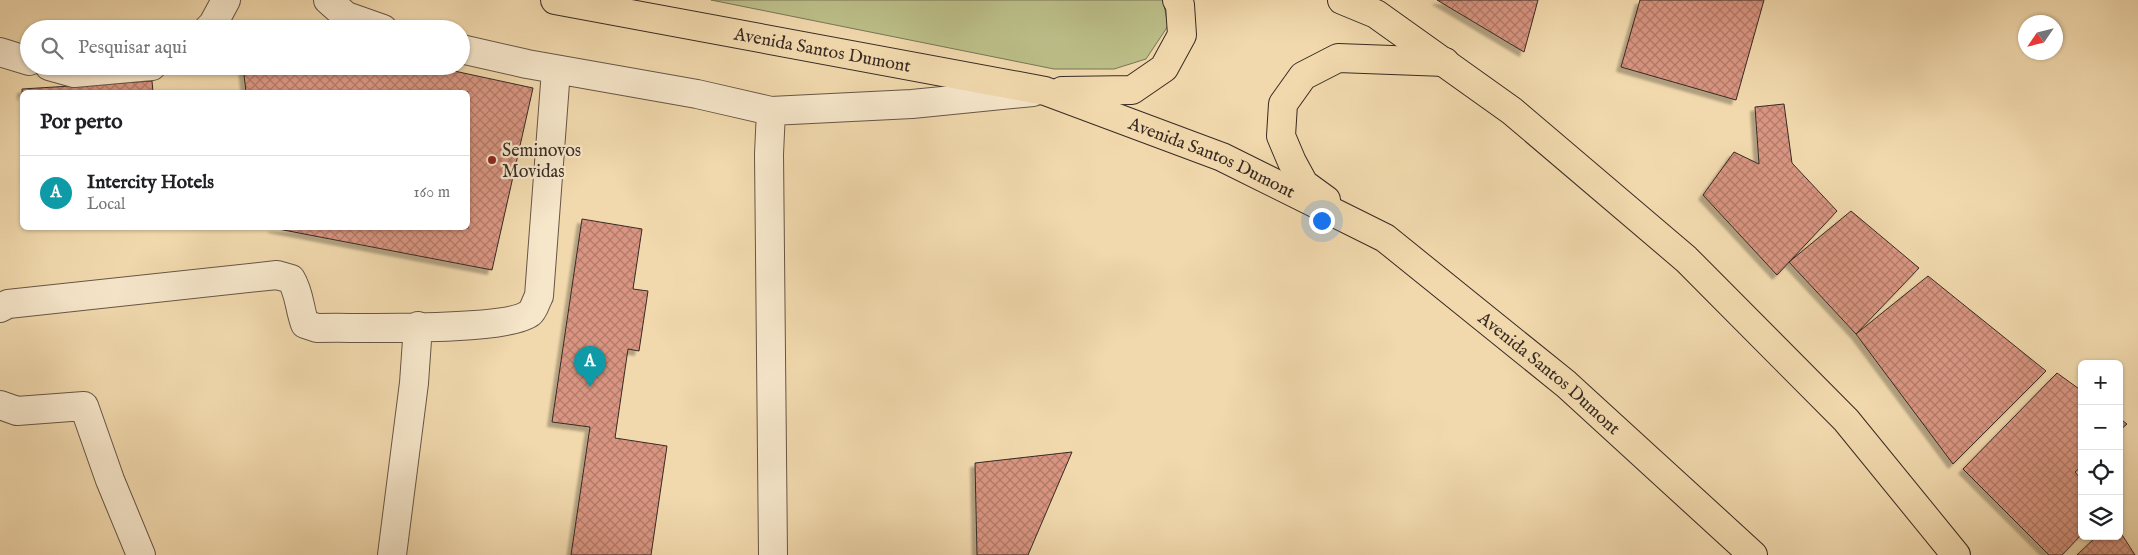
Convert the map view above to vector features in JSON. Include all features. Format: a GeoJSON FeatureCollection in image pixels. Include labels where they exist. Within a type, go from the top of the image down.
{"type":"FeatureCollection","features":[{"type":"Feature","properties":{"kind":"highway","name":"Avenida Santos Dumont"},"geometry":{"type":"LineString","coordinates":[[555,0],[1045,91],[1222,158],[1385,238],[1566,384],[1754,555]]}},
{"type":"Feature","properties":{"kind":"highway"},"geometry":{"type":"LineString","coordinates":[[1045,91],[1132,90],[1140,85],[1164,68],[1182,35],[1180,5],[1177,0]]}},
{"type":"Feature","properties":{"kind":"highway"},"geometry":{"type":"LineString","coordinates":[[1342,0],[1376,14],[1512,111],[1686,259],[1846,420],[1956,555]]}},
{"type":"Feature","properties":{"kind":"highway"},"geometry":{"type":"LineString","coordinates":[[1385,238],[1330,204],[1304,184],[1281,136],[1283,104],[1303,76],[1338,58],[1445,62]]}},
{"type":"Feature","properties":{"kind":"lane"},"geometry":{"type":"LineString","coordinates":[[215,20],[226,0]]}},
{"type":"Feature","properties":{"kind":"lane"},"geometry":{"type":"LineString","coordinates":[[328,0],[346,16],[357,20]]}},
{"type":"Feature","properties":{"kind":"lane"},"geometry":{"type":"LineString","coordinates":[[470,51],[556,70],[696,94],[771,111],[912,104],[1045,91]]}},
{"type":"Feature","properties":{"kind":"lane"},"geometry":{"type":"LineString","coordinates":[[1,53],[20,58]]}},
{"type":"Feature","properties":{"kind":"lane"},"geometry":{"type":"LineString","coordinates":[[0,308],[8,304],[277,275],[291,279],[298,291],[300,312],[305,324],[317,328],[487,325],[516,320],[531,312],[538,296],[556,70]]}},
{"type":"Feature","properties":{"kind":"lane"},"geometry":{"type":"LineString","coordinates":[[771,111],[769,154],[773,555]]}},
{"type":"Feature","properties":{"kind":"lane"},"geometry":{"type":"LineString","coordinates":[[392,555],[414,383],[418,326]]}},
{"type":"Feature","properties":{"kind":"lane"},"geometry":{"type":"LineString","coordinates":[[0,405],[18,411],[84,406],[110,480],[141,555]]}},
{"type":"Feature","properties":{"kind":"green space"},"geometry":{"type":"Polygon","coordinates":[[[711,0],[1163,0],[1168,26],[1146,59],[1114,69],[1054,69],[711,0]]]}},
{"type":"Feature","properties":{"kind":"building"},"geometry":{"type":"Polygon","coordinates":[[[1437,0],[1538,0],[1524,52],[1437,0]]]}},
{"type":"Feature","properties":{"kind":"building"},"geometry":{"type":"Polygon","coordinates":[[[1640,0],[1764,0],[1736,100],[1621,67],[1640,0]]]}},
{"type":"Feature","properties":{"kind":"building","name":"Seminovos Movidas"},"geometry":{"type":"Polygon","coordinates":[[[470,74],[533,88],[492,270],[283,230],[470,230],[470,90],[246,90],[244,75],[470,74]]]}},
{"type":"Feature","properties":{"kind":"building"},"geometry":{"type":"Polygon","coordinates":[[[152,81],[153,90],[22,90],[22,89],[152,81]]]}},
{"type":"Feature","properties":{"kind":"building"},"geometry":{"type":"Polygon","coordinates":[[[1784,104],[1792,163],[1837,211],[1777,275],[1703,195],[1734,152],[1759,164],[1755,107],[1784,104]]]}},
{"type":"Feature","properties":{"kind":"building"},"geometry":{"type":"Polygon","coordinates":[[[1851,211],[1919,268],[1856,334],[1789,262],[1851,211]]]}},
{"type":"Feature","properties":{"kind":"building"},"geometry":{"type":"Polygon","coordinates":[[[582,219],[642,229],[633,289],[648,291],[639,351],[628,349],[615,438],[667,446],[651,555],[571,555],[590,427],[552,422],[582,219]]]}},
{"type":"Feature","properties":{"kind":"building"},"geometry":{"type":"Polygon","coordinates":[[[1928,276],[2046,371],[1953,464],[1856,334],[1928,276]]]}},
{"type":"Feature","properties":{"kind":"building"},"geometry":{"type":"Polygon","coordinates":[[[2057,373],[2078,388],[2078,469],[2075,472],[2078,475],[2078,538],[2062,555],[2049,555],[1963,469],[2057,373]]]}},
{"type":"Feature","properties":{"kind":"building"},"geometry":{"type":"Polygon","coordinates":[[[1072,452],[1028,555],[977,555],[975,463],[1072,452]]]}},
{"type":"Feature","properties":{"kind":"building"},"geometry":{"type":"Polygon","coordinates":[[[2123,536],[2135,555],[2077,555],[2093,540],[2123,540],[2123,536]]]}},
{"type":"Feature","properties":{"kind":"place","name":"Seminovos Movidas"},"geometry":{"type":"Point","coordinates":[492,160]}},
{"type":"Feature","properties":{"kind":"place","name":"Intercity Hotels"},"geometry":{"type":"Point","coordinates":[590,387]}}]}
